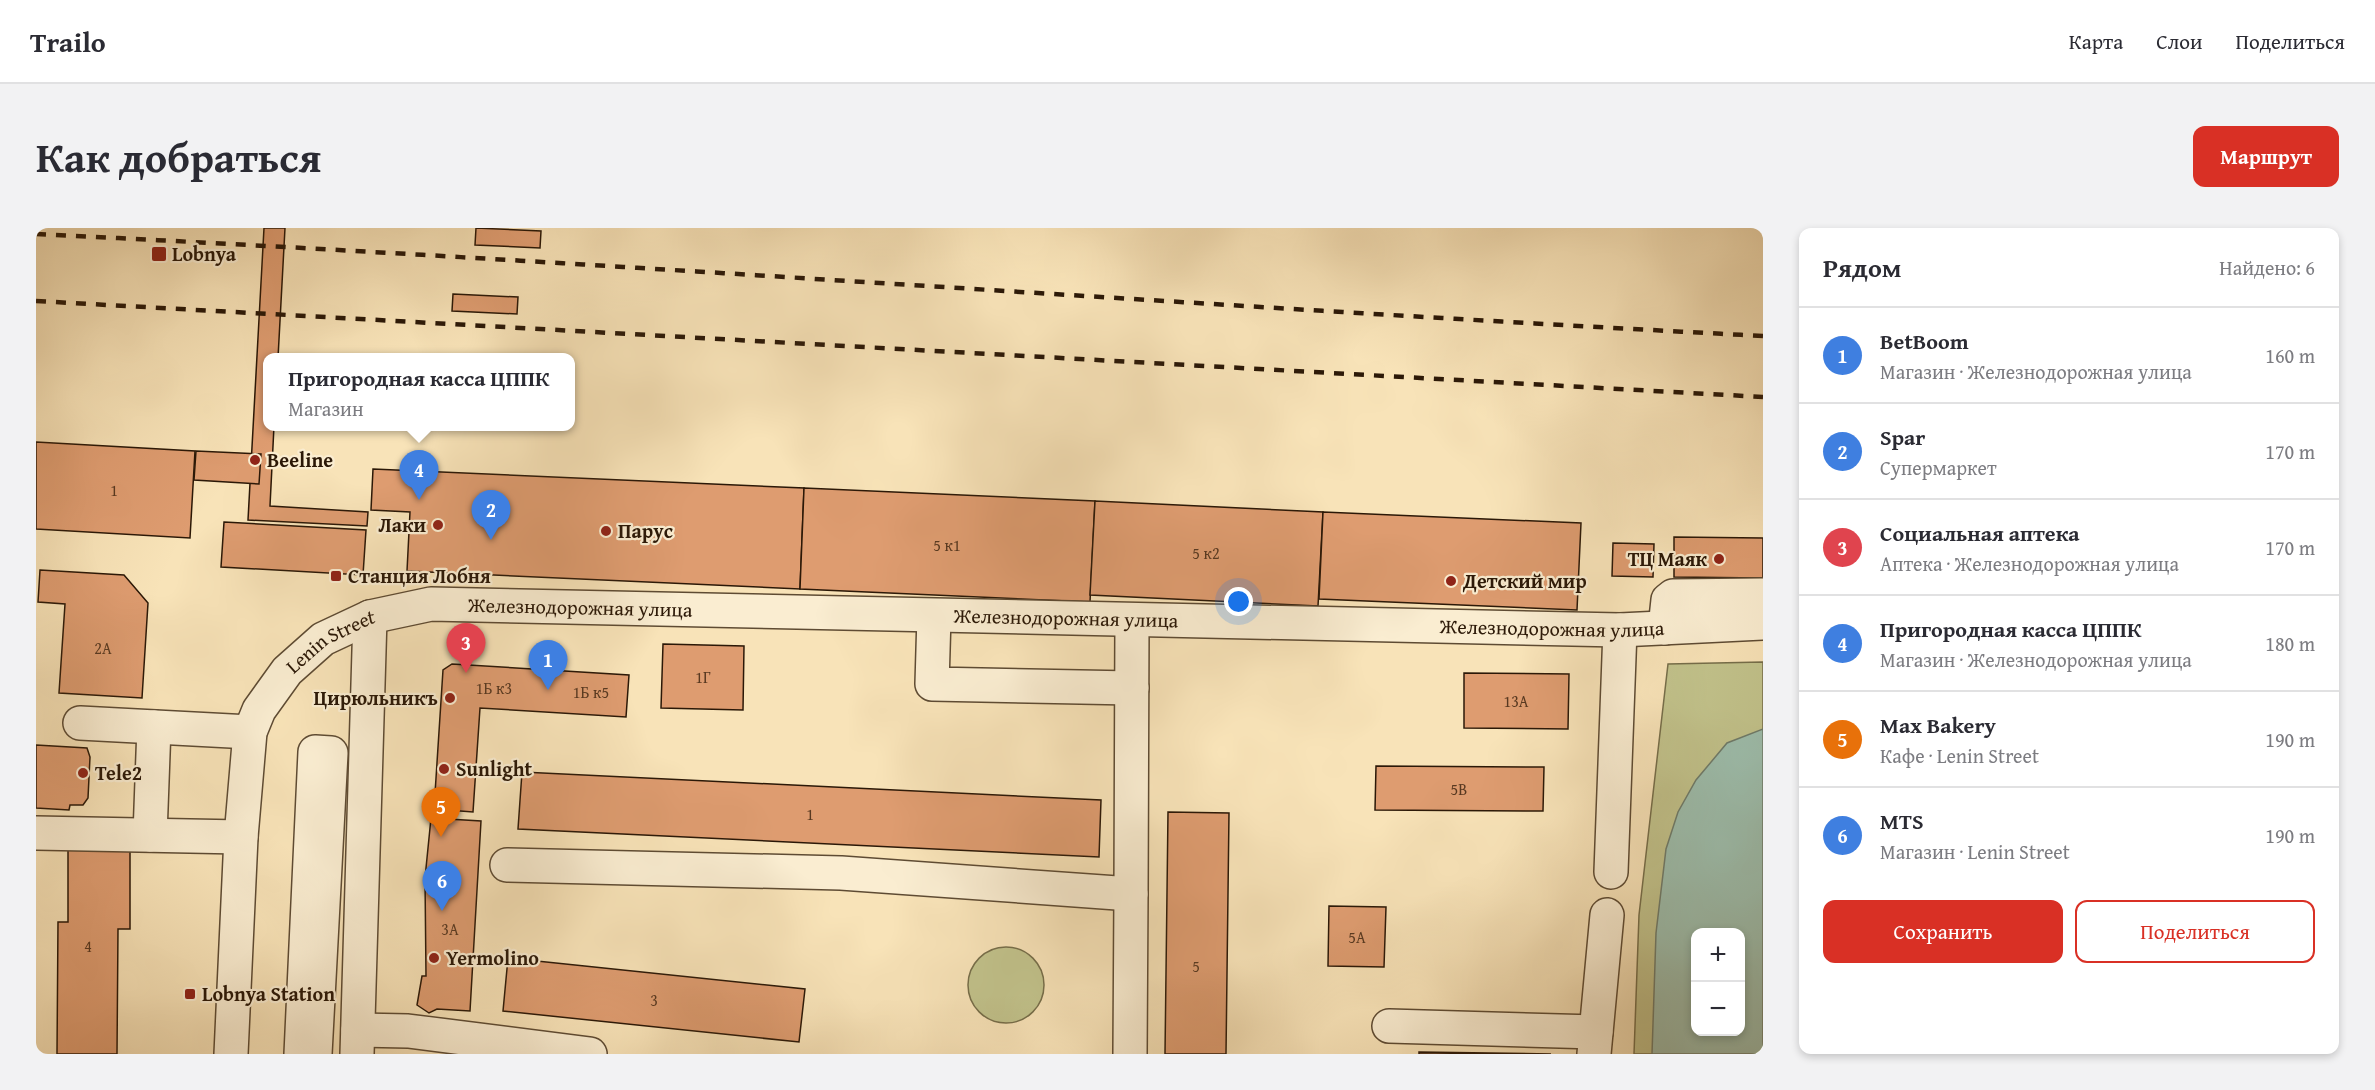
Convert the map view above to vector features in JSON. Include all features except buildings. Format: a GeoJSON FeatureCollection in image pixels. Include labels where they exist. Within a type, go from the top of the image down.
{"type":"FeatureCollection","features":[{"type":"Feature","properties":{"kind":"street"},"geometry":{"type":"LineString","coordinates":[[1665,628],[1667,607],[1673,596],[1763,595]]}},
{"type":"Feature","properties":{"kind":"street","name":"Железнодорожная улица"},"geometry":{"type":"LineString","coordinates":[[370,617],[431,604],[1620,630],[1763,623]]}},
{"type":"Feature","properties":{"kind":"street"},"geometry":{"type":"LineString","coordinates":[[934,616],[933,684],[1132,688]]}},
{"type":"Feature","properties":{"kind":"street","name":"Lenin Street"},"geometry":{"type":"LineString","coordinates":[[231,1054],[241,837],[250,732],[272,690],[304,654],[323,639],[370,617],[357,1042]]}},
{"type":"Feature","properties":{"kind":"street"},"geometry":{"type":"LineString","coordinates":[[1130,1054],[1132,620]]}},
{"type":"Feature","properties":{"kind":"street"},"geometry":{"type":"LineString","coordinates":[[1611,872],[1620,630]]}},
{"type":"Feature","properties":{"kind":"street"},"geometry":{"type":"LineString","coordinates":[[80,723],[250,732]]}},
{"type":"Feature","properties":{"kind":"street"},"geometry":{"type":"LineString","coordinates":[[150,835],[154,727]]}},
{"type":"Feature","properties":{"kind":"street"},"geometry":{"type":"LineString","coordinates":[[301,1054],[315,752],[331,753],[315,1054]]}},
{"type":"Feature","properties":{"kind":"street"},"geometry":{"type":"LineString","coordinates":[[36,832],[241,837]]}},
{"type":"Feature","properties":{"kind":"street"},"geometry":{"type":"LineString","coordinates":[[507,865],[841,873],[1131,894]]}},
{"type":"Feature","properties":{"kind":"street"},"geometry":{"type":"LineString","coordinates":[[1389,1026],[1595,1043],[1607,915]]}},
{"type":"Feature","properties":{"kind":"street"},"geometry":{"type":"LineString","coordinates":[[357,1042],[408,1031],[574,1054]]}},
{"type":"Feature","properties":{"kind":"green space"},"geometry":{"type":"Polygon","coordinates":[[[1763,662],[1763,1054],[1634,1054],[1639,915],[1668,664],[1763,662]]]}},
{"type":"Feature","properties":{"kind":"green space"},"geometry":{"type":"Polygon","coordinates":[[[1006,947],[1021,950],[1033,958],[1041,970],[1044,985],[1041,1000],[1033,1012],[1021,1020],[1006,1023],[991,1020],[979,1012],[971,1000],[968,985],[971,970],[979,958],[991,950],[1006,947]]]}},
{"type":"Feature","properties":{"kind":"shaded area"},"geometry":{"type":"Polygon","coordinates":[[[1763,729],[1763,1054],[1652,1054],[1656,933],[1666,849],[1678,812],[1696,780],[1727,743],[1763,729]]]}},
{"type":"Feature","properties":{"kind":"railway"},"geometry":{"type":"LineString","coordinates":[[36,234],[1763,336]]}},
{"type":"Feature","properties":{"kind":"railway"},"geometry":{"type":"LineString","coordinates":[[36,301],[1763,397]]}},
{"type":"Feature","properties":{"kind":"place","name":"Lobnya"},"geometry":{"type":"Point","coordinates":[159,254]}},
{"type":"Feature","properties":{"kind":"place","name":"Beeline"},"geometry":{"type":"Point","coordinates":[255,460]}},
{"type":"Feature","properties":{"kind":"place","name":"Пригородная касса ЦППК"},"geometry":{"type":"Point","coordinates":[419,500]}},
{"type":"Feature","properties":{"kind":"place","name":"Лаки"},"geometry":{"type":"Point","coordinates":[438,525]}},
{"type":"Feature","properties":{"kind":"place","name":"Парус"},"geometry":{"type":"Point","coordinates":[606,531]}},
{"type":"Feature","properties":{"kind":"place","name":"Spar"},"geometry":{"type":"Point","coordinates":[491,540]}},
{"type":"Feature","properties":{"kind":"place","name":"ТЦ Маяк"},"geometry":{"type":"Point","coordinates":[1719,559]}},
{"type":"Feature","properties":{"kind":"place","name":"Станция Лобня"},"geometry":{"type":"Point","coordinates":[336,576]}},
{"type":"Feature","properties":{"kind":"place","name":"Детский мир"},"geometry":{"type":"Point","coordinates":[1451,581]}},
{"type":"Feature","properties":{"kind":"place","name":"Социальная аптека"},"geometry":{"type":"Point","coordinates":[466,673]}},
{"type":"Feature","properties":{"kind":"place","name":"BetBoom"},"geometry":{"type":"Point","coordinates":[548,690]}},
{"type":"Feature","properties":{"kind":"place","name":"Цирюльникъ"},"geometry":{"type":"Point","coordinates":[450,698]}},
{"type":"Feature","properties":{"kind":"place","name":"Sunlight"},"geometry":{"type":"Point","coordinates":[444,769]}},
{"type":"Feature","properties":{"kind":"place","name":"Tele2"},"geometry":{"type":"Point","coordinates":[83,773]}},
{"type":"Feature","properties":{"kind":"place","name":"Max Bakery"},"geometry":{"type":"Point","coordinates":[441,837]}},
{"type":"Feature","properties":{"kind":"place","name":"MTS"},"geometry":{"type":"Point","coordinates":[442,911]}},
{"type":"Feature","properties":{"kind":"place","name":"Yermolino"},"geometry":{"type":"Point","coordinates":[434,958]}},
{"type":"Feature","properties":{"kind":"place","name":"Lobnya Station"},"geometry":{"type":"Point","coordinates":[190,994]}}]}
